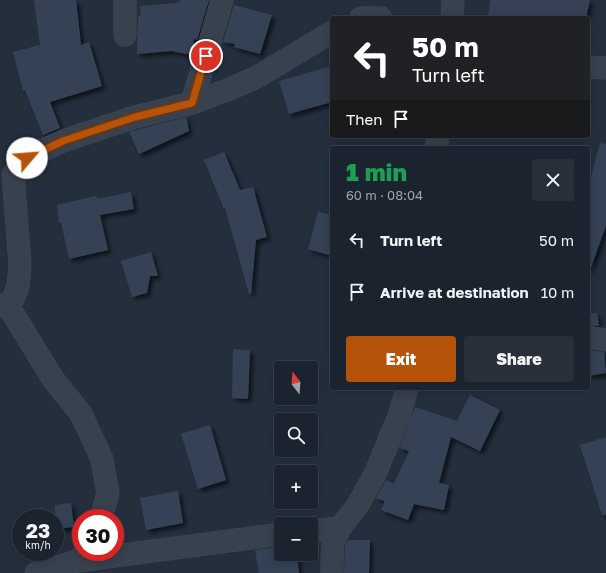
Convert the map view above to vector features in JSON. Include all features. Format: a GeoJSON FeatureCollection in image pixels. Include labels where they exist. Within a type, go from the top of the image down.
{"type":"FeatureCollection","features":[{"type":"Feature","properties":{"kind":"street"},"geometry":{"type":"LineString","coordinates":[[125,0],[125,34]]}},
{"type":"Feature","properties":{"kind":"street"},"geometry":{"type":"LineString","coordinates":[[192,103],[222,0]]}},
{"type":"Feature","properties":{"kind":"street"},"geometry":{"type":"LineString","coordinates":[[452,16],[453,0]]}},
{"type":"Feature","properties":{"kind":"street"},"geometry":{"type":"LineString","coordinates":[[104,509],[108,494],[102,459],[81,414],[53,379],[4,305],[13,299],[18,287],[20,264],[6,171],[20,165],[27,158],[63,141],[135,117],[192,103],[230,89],[257,77],[330,33]]}},
{"type":"Feature","properties":{"kind":"street"},"geometry":{"type":"LineString","coordinates":[[590,67],[606,68]]}},
{"type":"Feature","properties":{"kind":"street"},"geometry":{"type":"LineString","coordinates":[[590,337],[606,340]]}},
{"type":"Feature","properties":{"kind":"street"},"geometry":{"type":"LineString","coordinates":[[332,573],[333,542],[340,528],[358,505],[376,472],[400,413],[406,390]]}},
{"type":"Feature","properties":{"kind":"street"},"geometry":{"type":"LineString","coordinates":[[318,530],[340,528]]}},
{"type":"Feature","properties":{"kind":"street"},"geometry":{"type":"LineString","coordinates":[[124,552],[274,535]]}},
{"type":"Feature","properties":{"kind":"street"},"geometry":{"type":"LineString","coordinates":[[36,573],[72,560]]}},
{"type":"Feature","properties":{"kind":"building"},"geometry":{"type":"Polygon","coordinates":[[[34,0],[76,0],[81,45],[89,42],[102,86],[50,102],[60,128],[43,135],[25,90],[23,91],[13,52],[40,45],[34,0]]]}},
{"type":"Feature","properties":{"kind":"building"},"geometry":{"type":"Polygon","coordinates":[[[180,0],[209,0],[197,40],[194,39],[192,55],[171,51],[137,54],[138,16],[141,15],[140,6],[179,3],[180,0]]]}},
{"type":"Feature","properties":{"kind":"building"},"geometry":{"type":"Polygon","coordinates":[[[490,0],[590,0],[586,16],[488,16],[490,0]]]}},
{"type":"Feature","properties":{"kind":"building"},"geometry":{"type":"Polygon","coordinates":[[[234,5],[272,15],[260,54],[234,47],[235,44],[223,42],[234,5]]]}},
{"type":"Feature","properties":{"kind":"building"},"geometry":{"type":"Polygon","coordinates":[[[330,67],[330,103],[289,114],[279,81],[330,67]]]}},
{"type":"Feature","properties":{"kind":"building"},"geometry":{"type":"Polygon","coordinates":[[[186,117],[189,131],[139,154],[129,132],[186,117]]]}},
{"type":"Feature","properties":{"kind":"building"},"geometry":{"type":"Polygon","coordinates":[[[600,143],[606,144],[606,226],[590,270],[590,181],[600,143]]]}},
{"type":"Feature","properties":{"kind":"building"},"geometry":{"type":"Polygon","coordinates":[[[224,152],[240,190],[253,187],[267,237],[256,240],[251,294],[249,294],[225,208],[224,209],[204,160],[224,152]]]}},
{"type":"Feature","properties":{"kind":"building"},"geometry":{"type":"Polygon","coordinates":[[[131,192],[134,209],[100,215],[108,250],[69,259],[61,222],[59,223],[57,205],[96,196],[97,199],[131,192]]]}},
{"type":"Feature","properties":{"kind":"building"},"geometry":{"type":"Polygon","coordinates":[[[318,212],[330,215],[330,255],[308,249],[318,212]]]}},
{"type":"Feature","properties":{"kind":"building"},"geometry":{"type":"Polygon","coordinates":[[[151,252],[158,276],[150,276],[147,293],[132,297],[121,261],[151,252]]]}},
{"type":"Feature","properties":{"kind":"building"},"geometry":{"type":"Polygon","coordinates":[[[597,313],[599,326],[590,325],[590,314],[597,313]]]}},
{"type":"Feature","properties":{"kind":"building"},"geometry":{"type":"Polygon","coordinates":[[[233,349],[250,350],[248,399],[232,398],[233,349]]]}},
{"type":"Feature","properties":{"kind":"building"},"geometry":{"type":"Polygon","coordinates":[[[590,350],[604,352],[606,373],[590,376],[590,350]]]}},
{"type":"Feature","properties":{"kind":"building"},"geometry":{"type":"Polygon","coordinates":[[[470,395],[500,410],[480,451],[451,437],[439,483],[449,485],[444,510],[414,504],[408,520],[381,510],[385,501],[376,498],[386,480],[394,484],[409,451],[399,448],[415,407],[457,421],[470,395]]]}},
{"type":"Feature","properties":{"kind":"building"},"geometry":{"type":"Polygon","coordinates":[[[210,425],[226,480],[198,489],[181,434],[210,425]]]}},
{"type":"Feature","properties":{"kind":"building"},"geometry":{"type":"Polygon","coordinates":[[[606,437],[606,515],[602,515],[580,445],[606,437]]]}},
{"type":"Feature","properties":{"kind":"building"},"geometry":{"type":"Polygon","coordinates":[[[178,491],[183,523],[146,530],[140,498],[178,491]]]}},
{"type":"Feature","properties":{"kind":"building"},"geometry":{"type":"Polygon","coordinates":[[[71,503],[72,527],[64,528],[64,509],[55,509],[55,505],[71,503]]]}},
{"type":"Feature","properties":{"kind":"building"},"geometry":{"type":"Polygon","coordinates":[[[348,540],[370,540],[369,573],[344,573],[345,545],[348,540]]]}},
{"type":"Feature","properties":{"kind":"building"},"geometry":{"type":"Polygon","coordinates":[[[274,548],[274,561],[298,561],[299,573],[259,573],[255,550],[274,548]]]}},
{"type":"Feature","properties":{"kind":"route"},"geometry":{"type":"LineString","coordinates":[[27,158],[63,141],[135,117],[192,103],[206,56]]}}]}
